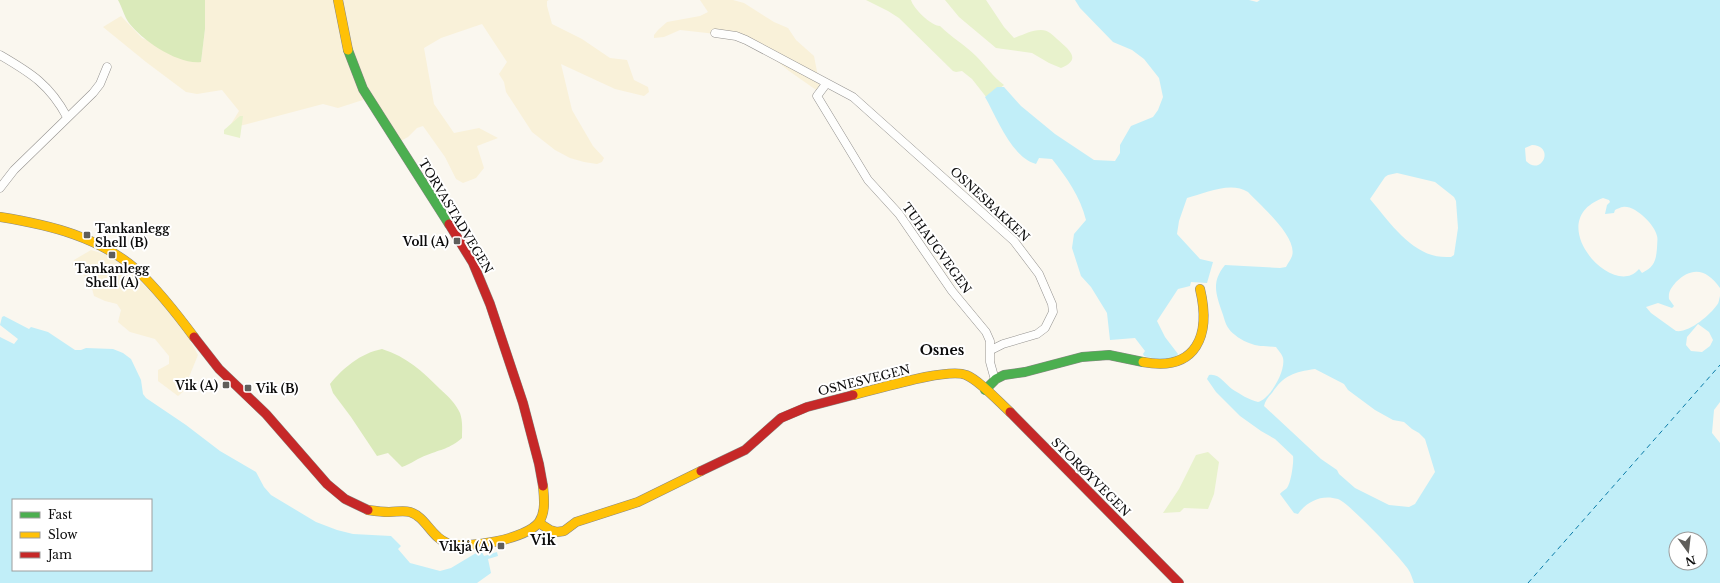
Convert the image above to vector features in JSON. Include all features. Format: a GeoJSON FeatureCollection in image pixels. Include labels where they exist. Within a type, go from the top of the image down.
{"type":"FeatureCollection","features":[{"type":"Feature","properties":{"kind":"main road","name":"TORVASTADVEGEN"},"geometry":{"type":"LineString","coordinates":[[338,0],[348,53],[363,89],[473,262],[485,289],[515,380],[540,468],[544,504],[543,514],[539,523]]}},
{"type":"Feature","properties":{"kind":"main road"},"geometry":{"type":"LineString","coordinates":[[0,217],[42,224],[69,232],[105,248],[126,262],[156,290],[223,373],[268,417],[332,488],[350,502],[372,511],[411,512],[418,516],[439,540],[448,544],[460,546],[483,544],[508,538],[528,531],[539,523]]}},
{"type":"Feature","properties":{"kind":"main road"},"geometry":{"type":"LineString","coordinates":[[984,390],[995,380],[1004,375],[1024,372],[1061,361],[1091,356],[1110,355],[1160,364],[1180,361],[1196,349],[1204,334],[1205,310],[1200,289]]}},
{"type":"Feature","properties":{"kind":"main road","name":"OSNESVEGEN"},"geometry":{"type":"LineString","coordinates":[[539,523],[550,530],[557,532],[564,531],[576,522],[638,502],[745,450],[782,418],[807,407],[956,372],[968,374],[984,390]]}},
{"type":"Feature","properties":{"kind":"main road","name":"STORØYVEGEN"},"geometry":{"type":"LineString","coordinates":[[984,390],[1013,415],[1034,438],[1179,583]]}},
{"type":"Feature","properties":{"kind":"street","name":"OSNESBAKKEN"},"geometry":{"type":"LineString","coordinates":[[715,33],[736,36],[746,40],[853,98],[1014,240],[1039,274],[1052,304],[1053,312],[1050,321],[1045,328],[1037,334],[1003,344],[991,350]]}},
{"type":"Feature","properties":{"kind":"street"},"geometry":{"type":"LineString","coordinates":[[0,55],[33,75],[43,83],[67,117]]}},
{"type":"Feature","properties":{"kind":"street"},"geometry":{"type":"LineString","coordinates":[[0,188],[14,170],[98,88],[107,67]]}},
{"type":"Feature","properties":{"kind":"street","name":"TUHAUGVEGEN"},"geometry":{"type":"LineString","coordinates":[[826,84],[817,96],[868,180],[899,214],[952,291],[986,332],[990,341],[990,362],[995,380]]}},
{"type":"Feature","properties":{"kind":"shaded area"},"geometry":{"type":"Polygon","coordinates":[[[205,0],[549,0],[547,1],[547,6],[552,24],[582,39],[610,58],[627,60],[634,80],[648,87],[649,92],[644,96],[615,89],[561,64],[572,110],[593,146],[604,158],[602,162],[597,164],[584,162],[570,158],[555,150],[532,132],[506,92],[504,82],[499,74],[507,62],[482,24],[441,38],[424,48],[434,104],[454,133],[479,128],[498,138],[477,146],[484,168],[476,178],[463,183],[456,179],[445,157],[423,126],[417,128],[408,137],[397,143],[369,98],[338,108],[323,104],[228,129],[239,111],[222,90],[197,94],[186,92],[103,27],[121,16],[142,38],[201,62],[205,29],[205,0]]]}},
{"type":"Feature","properties":{"kind":"shaded area"},"geometry":{"type":"Polygon","coordinates":[[[700,0],[733,0],[744,3],[774,22],[788,28],[796,40],[814,56],[821,92],[789,71],[755,43],[716,34],[680,30],[664,37],[654,38],[654,35],[658,30],[667,22],[700,16],[708,12],[700,0]]]}},
{"type":"Feature","properties":{"kind":"shaded area"},"geometry":{"type":"Polygon","coordinates":[[[91,250],[111,256],[126,268],[162,302],[188,337],[198,355],[189,377],[191,385],[178,396],[158,381],[158,370],[169,364],[169,356],[155,339],[130,332],[118,322],[121,310],[117,304],[94,296],[90,281],[72,265],[74,260],[91,250]]]}},
{"type":"Feature","properties":{"kind":"green space"},"geometry":{"type":"Polygon","coordinates":[[[118,0],[205,0],[205,29],[201,62],[182,60],[151,44],[129,23],[118,0]]]}},
{"type":"Feature","properties":{"kind":"green space"},"geometry":{"type":"Polygon","coordinates":[[[866,0],[911,0],[923,16],[932,23],[940,26],[972,52],[1004,85],[987,98],[972,79],[962,71],[953,71],[899,18],[866,0]]]}},
{"type":"Feature","properties":{"kind":"green space"},"geometry":{"type":"Polygon","coordinates":[[[945,0],[986,0],[1004,27],[1014,38],[1034,31],[1046,31],[1052,34],[1069,50],[1072,58],[1071,61],[1068,65],[1061,68],[1032,53],[996,48],[959,17],[945,0]]]}},
{"type":"Feature","properties":{"kind":"green space"},"geometry":{"type":"Polygon","coordinates":[[[240,116],[243,116],[240,138],[224,134],[224,130],[240,116]]]}},
{"type":"Feature","properties":{"kind":"green space"},"geometry":{"type":"Polygon","coordinates":[[[382,349],[407,360],[427,376],[454,403],[462,420],[462,438],[457,442],[449,447],[424,456],[402,467],[388,453],[377,456],[333,393],[330,384],[353,362],[367,354],[382,349]]]}},
{"type":"Feature","properties":{"kind":"green space"},"geometry":{"type":"Polygon","coordinates":[[[1208,452],[1219,462],[1214,494],[1208,509],[1184,508],[1180,512],[1163,513],[1179,489],[1196,455],[1208,452]]]}},
{"type":"Feature","properties":{"kind":"water"},"geometry":{"type":"Polygon","coordinates":[[[1075,0],[1249,0],[1257,2],[1260,0],[1720,0],[1720,288],[1710,277],[1699,272],[1694,272],[1682,277],[1671,289],[1669,299],[1674,306],[1672,308],[1658,303],[1646,307],[1651,313],[1676,331],[1681,331],[1693,326],[1704,318],[1718,304],[1720,296],[1720,402],[1714,410],[1712,433],[1720,443],[1720,583],[1414,583],[1411,574],[1396,554],[1344,502],[1338,499],[1326,497],[1321,498],[1310,502],[1298,514],[1294,513],[1280,494],[1287,488],[1290,482],[1293,467],[1293,456],[1275,439],[1240,416],[1216,392],[1207,379],[1209,375],[1216,376],[1222,379],[1235,391],[1258,402],[1267,396],[1280,377],[1283,358],[1276,347],[1252,344],[1241,339],[1230,331],[1218,299],[1216,283],[1225,265],[1286,267],[1292,256],[1292,248],[1284,231],[1248,192],[1241,189],[1218,189],[1187,198],[1179,221],[1177,234],[1200,259],[1213,262],[1207,283],[1191,282],[1190,286],[1178,289],[1157,321],[1165,337],[1178,354],[1171,359],[1157,359],[1144,356],[1143,354],[1145,351],[1135,338],[1110,340],[1107,313],[1091,287],[1081,276],[1072,248],[1074,234],[1086,220],[1080,203],[1063,173],[1052,159],[1039,158],[1036,164],[1027,160],[1020,154],[1012,146],[985,97],[997,87],[1004,87],[1021,106],[1055,134],[1094,160],[1115,161],[1120,153],[1120,145],[1131,126],[1153,117],[1158,110],[1163,97],[1159,78],[1144,59],[1132,50],[1113,42],[1080,8],[1075,0]],[[1532,145],[1525,148],[1526,161],[1532,165],[1537,165],[1541,163],[1545,155],[1543,150],[1532,145]],[[1397,173],[1388,175],[1370,199],[1398,232],[1414,246],[1439,257],[1451,257],[1454,255],[1458,228],[1456,201],[1454,197],[1435,182],[1397,173]],[[1603,198],[1587,208],[1579,221],[1579,235],[1585,249],[1594,261],[1606,271],[1619,276],[1631,275],[1639,269],[1642,273],[1652,266],[1656,257],[1657,237],[1649,221],[1639,212],[1628,207],[1622,207],[1615,210],[1614,213],[1605,214],[1607,205],[1610,202],[1609,200],[1603,198]],[[1698,324],[1687,337],[1686,345],[1691,351],[1702,352],[1710,346],[1713,340],[1709,332],[1698,324]],[[1315,369],[1301,371],[1285,378],[1265,402],[1264,406],[1321,459],[1337,470],[1339,474],[1355,488],[1389,505],[1409,507],[1415,504],[1435,472],[1425,439],[1404,422],[1393,420],[1375,410],[1348,390],[1344,384],[1315,369]]]}},
{"type":"Feature","properties":{"kind":"water"},"geometry":{"type":"Polygon","coordinates":[[[4,316],[29,329],[31,327],[48,332],[75,350],[86,348],[113,349],[123,353],[131,359],[141,380],[143,394],[146,398],[186,425],[220,451],[256,472],[264,487],[271,495],[316,522],[353,534],[391,536],[401,546],[398,549],[410,563],[440,571],[451,568],[481,550],[484,556],[497,552],[498,556],[488,559],[491,573],[477,583],[0,583],[0,337],[14,344],[18,339],[0,325],[2,317],[4,316]]]}},
{"type":"Feature","properties":{"kind":"ferry route"},"geometry":{"type":"LineString","coordinates":[[1528,583],[1720,365]]}},
{"type":"Feature","properties":{"kind":"traffic: fast"},"geometry":{"type":"LineString","coordinates":[[348,50],[363,89],[449,224]]}},
{"type":"Feature","properties":{"kind":"traffic: fast"},"geometry":{"type":"LineString","coordinates":[[985,390],[996,379],[1004,375],[1025,372],[1082,357],[1109,355],[1143,362]]}},
{"type":"Feature","properties":{"kind":"traffic: slow"},"geometry":{"type":"LineString","coordinates":[[338,0],[348,50]]}},
{"type":"Feature","properties":{"kind":"traffic: slow"},"geometry":{"type":"LineString","coordinates":[[0,217],[37,224],[74,234],[107,249],[123,259],[146,279],[168,303],[194,337]]}},
{"type":"Feature","properties":{"kind":"traffic: slow"},"geometry":{"type":"LineString","coordinates":[[1143,362],[1161,364],[1176,361],[1188,355],[1196,346],[1201,335],[1203,321],[1203,306],[1200,289]]}},
{"type":"Feature","properties":{"kind":"traffic: slow"},"geometry":{"type":"LineString","coordinates":[[853,395],[928,376],[957,373],[966,375],[977,381],[1010,412]]}},
{"type":"Feature","properties":{"kind":"traffic: slow"},"geometry":{"type":"LineString","coordinates":[[539,523],[550,530],[557,532],[564,531],[576,522],[638,502],[701,471]]}},
{"type":"Feature","properties":{"kind":"traffic: slow"},"geometry":{"type":"LineString","coordinates":[[368,510],[410,512],[420,518],[441,540],[447,543],[468,545],[496,542],[522,533],[532,528],[539,522],[544,509],[543,486]]}},
{"type":"Feature","properties":{"kind":"traffic: jam"},"geometry":{"type":"LineString","coordinates":[[449,224],[473,263],[490,304],[523,403],[539,464],[543,486]]}},
{"type":"Feature","properties":{"kind":"traffic: jam"},"geometry":{"type":"LineString","coordinates":[[194,337],[219,369],[266,414],[327,484],[345,499],[368,510]]}},
{"type":"Feature","properties":{"kind":"traffic: jam"},"geometry":{"type":"LineString","coordinates":[[701,471],[745,450],[781,418],[807,407],[853,395]]}},
{"type":"Feature","properties":{"kind":"traffic: jam"},"geometry":{"type":"LineString","coordinates":[[1010,412],[1179,583]]}},
{"type":"Feature","properties":{"kind":"place","name":"Tankanlegg Shell (B)"},"geometry":{"type":"Point","coordinates":[87,235]}},
{"type":"Feature","properties":{"kind":"place","name":"Voll (A)"},"geometry":{"type":"Point","coordinates":[457,241]}},
{"type":"Feature","properties":{"kind":"place","name":"Tankanlegg Shell (A)"},"geometry":{"type":"Point","coordinates":[112,255]}},
{"type":"Feature","properties":{"kind":"place","name":"Vik (A)"},"geometry":{"type":"Point","coordinates":[226,385]}},
{"type":"Feature","properties":{"kind":"place","name":"Vik (B)"},"geometry":{"type":"Point","coordinates":[248,388]}},
{"type":"Feature","properties":{"kind":"place","name":"Vikjå (A)"},"geometry":{"type":"Point","coordinates":[501,546]}},
{"type":"Feature","properties":{"kind":"district","name":"Osnes"},"geometry":{"type":"Point","coordinates":[942,350]}},
{"type":"Feature","properties":{"kind":"district","name":"Vik"},"geometry":{"type":"Point","coordinates":[543,540]}}]}
